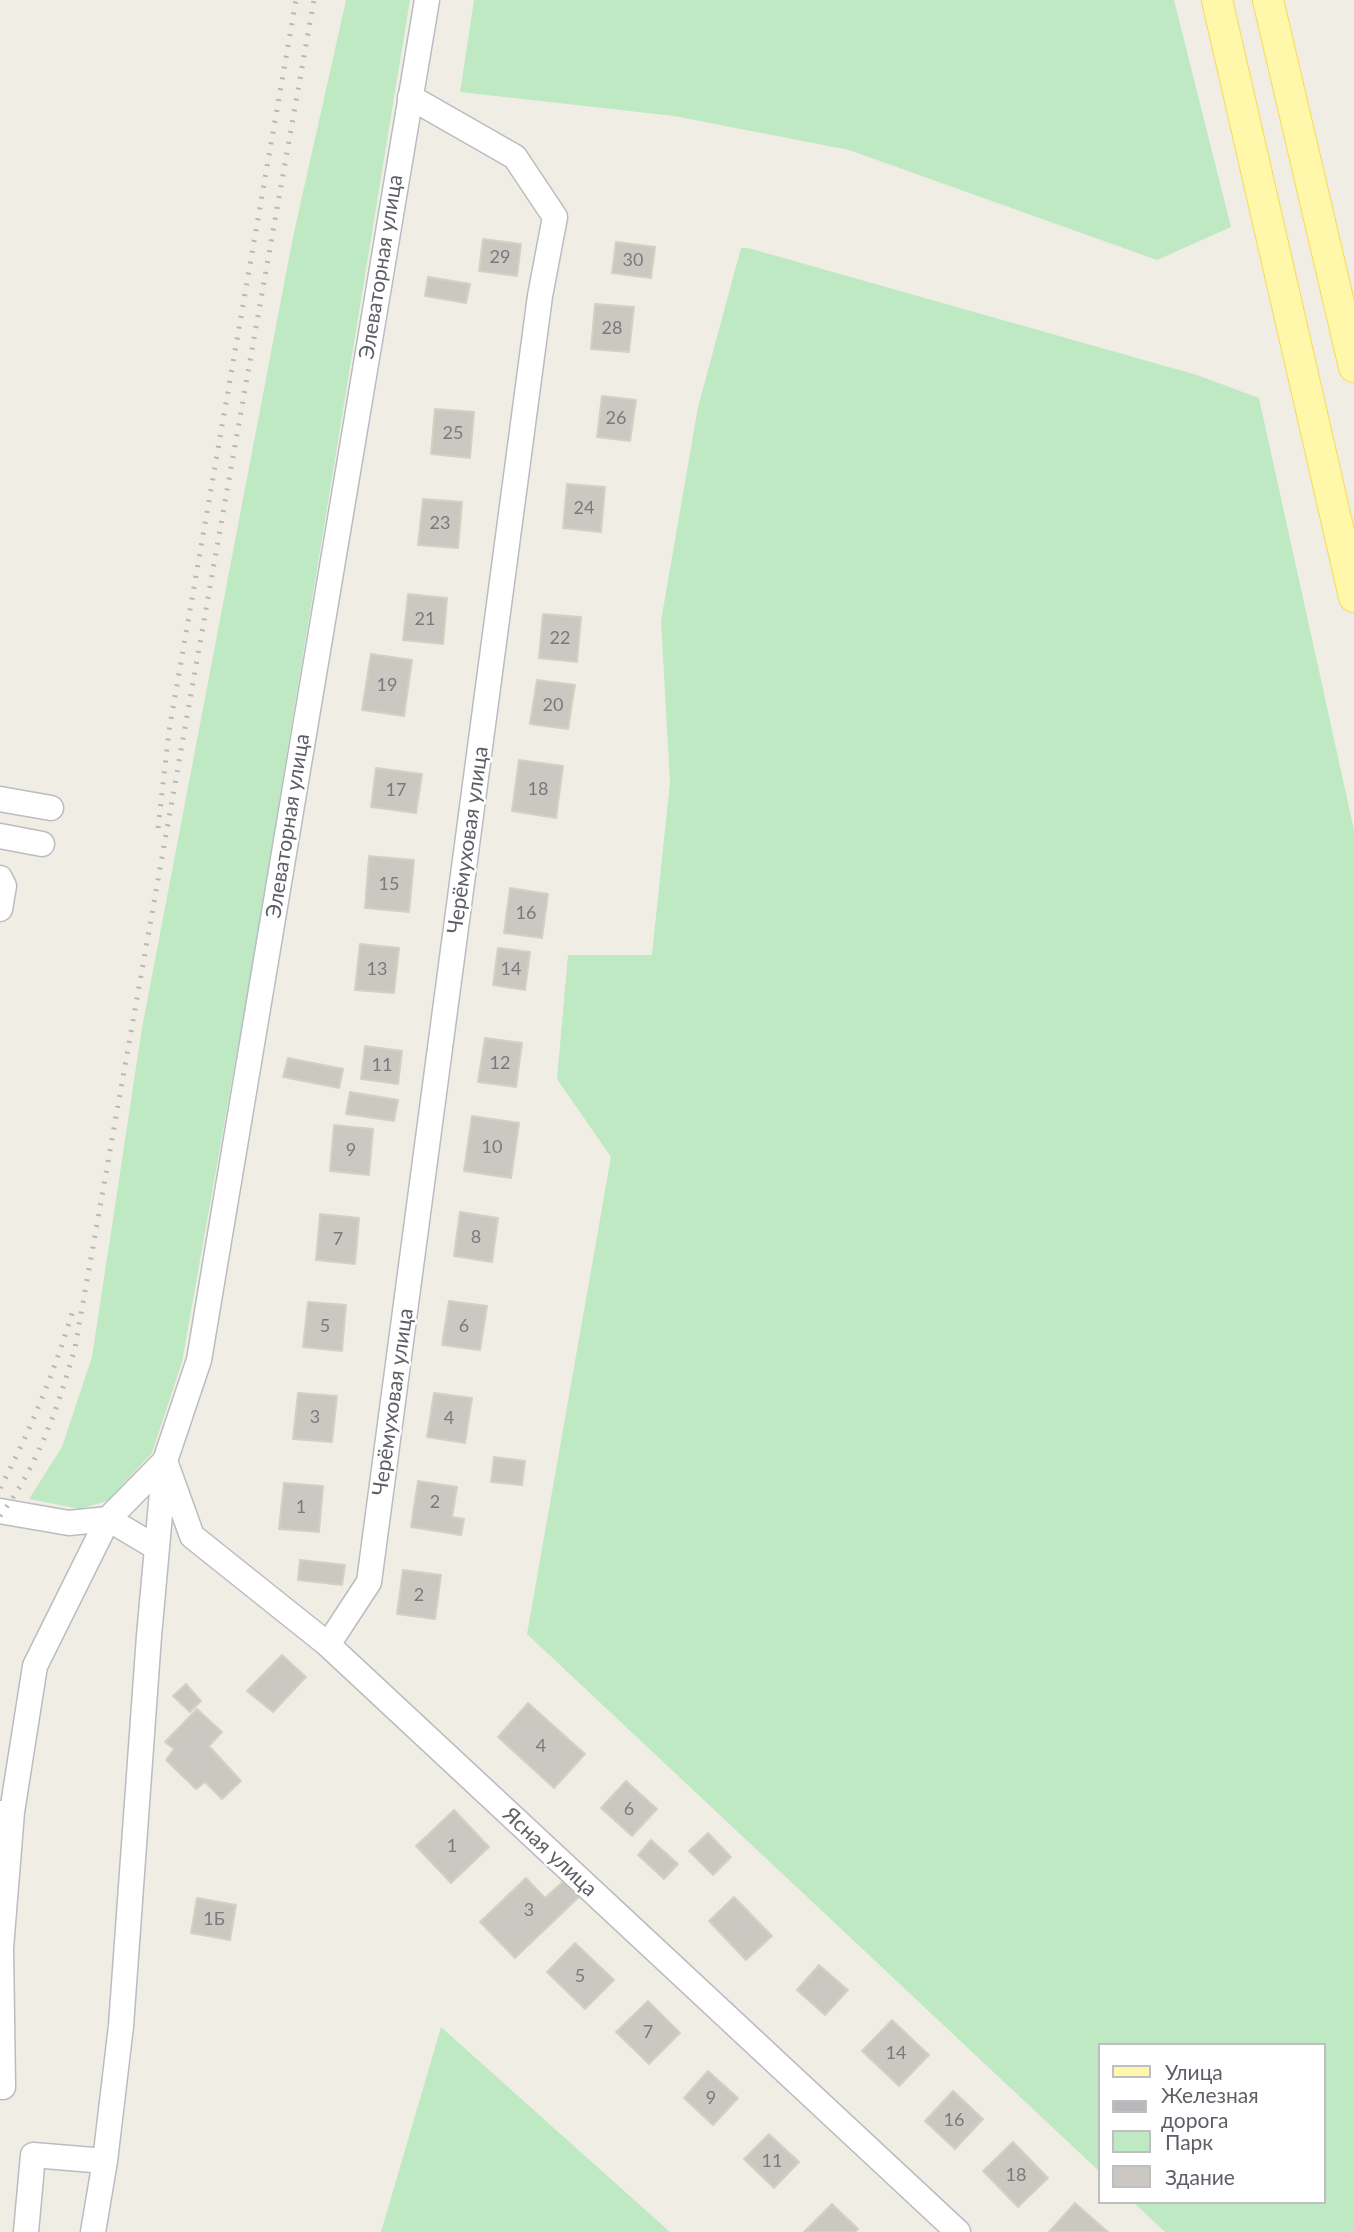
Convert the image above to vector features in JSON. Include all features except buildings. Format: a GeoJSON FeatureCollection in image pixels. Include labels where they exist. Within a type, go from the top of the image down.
{"type":"FeatureCollection","features":[{"type":"Feature","properties":{"kind":"main road"},"geometry":{"type":"LineString","coordinates":[[1217,0],[1354,597]]}},
{"type":"Feature","properties":{"kind":"main road"},"geometry":{"type":"LineString","coordinates":[[1268,0],[1354,367]]}},
{"type":"Feature","properties":{"kind":"street","name":"Элеваторная улица"},"geometry":{"type":"LineString","coordinates":[[4,2087],[1,1948],[6,1812],[34,1666],[108,1519],[165,1461],[199,1360],[427,0]]}},
{"type":"Feature","properties":{"kind":"street","name":"Черёмуховая улица"},"geometry":{"type":"LineString","coordinates":[[327,1643],[369,1582],[536,323],[555,217],[515,157],[410,97]]}},
{"type":"Feature","properties":{"kind":"street"},"geometry":{"type":"LineString","coordinates":[[0,799],[51,808]]}},
{"type":"Feature","properties":{"kind":"street"},"geometry":{"type":"LineString","coordinates":[[0,836],[43,844]]}},
{"type":"Feature","properties":{"kind":"street"},"geometry":{"type":"LineString","coordinates":[[0,878],[4,886],[0,909]]}},
{"type":"Feature","properties":{"kind":"street"},"geometry":{"type":"LineString","coordinates":[[93,2232],[105,2161],[121,2026],[165,1461]]}},
{"type":"Feature","properties":{"kind":"street","name":"Ясная улица"},"geometry":{"type":"LineString","coordinates":[[165,1461],[192,1536],[327,1643],[958,2232]]}},
{"type":"Feature","properties":{"kind":"street"},"geometry":{"type":"LineString","coordinates":[[0,1511],[69,1523],[108,1519],[157,1548]]}},
{"type":"Feature","properties":{"kind":"street"},"geometry":{"type":"LineString","coordinates":[[26,2232],[33,2155],[105,2161]]}},
{"type":"Feature","properties":{"kind":"green space"},"geometry":{"type":"Polygon","coordinates":[[[346,0],[410,0],[252,967],[182,1362],[152,1453],[107,1501],[80,1509],[29,1499],[62,1447],[92,1357],[142,1028],[293,237],[346,0]]]}},
{"type":"Feature","properties":{"kind":"green space"},"geometry":{"type":"Polygon","coordinates":[[[474,0],[1174,0],[1231,227],[1157,260],[849,150],[674,116],[460,92],[474,0]]]}},
{"type":"Feature","properties":{"kind":"green space"},"geometry":{"type":"Polygon","coordinates":[[[741,248],[1197,375],[1259,398],[1354,830],[1354,2232],[1165,2232],[1135,2204],[1326,2204],[1326,2043],[1098,2043],[1098,2170],[527,1634],[611,1157],[557,1079],[568,955],[652,955],[670,782],[661,621],[698,407],[741,248]]]}},
{"type":"Feature","properties":{"kind":"green space"},"geometry":{"type":"Polygon","coordinates":[[[441,2027],[670,2232],[381,2232],[441,2027]]]}},
{"type":"Feature","properties":{"kind":"railway"},"geometry":{"type":"LineString","coordinates":[[158,828],[169,731],[296,0]]}},
{"type":"Feature","properties":{"kind":"railway"},"geometry":{"type":"LineString","coordinates":[[0,1516],[36,1456],[75,1348],[314,0]]}},
{"type":"Feature","properties":{"kind":"railway"},"geometry":{"type":"LineString","coordinates":[[0,1488],[41,1399],[74,1307]]}}]}
